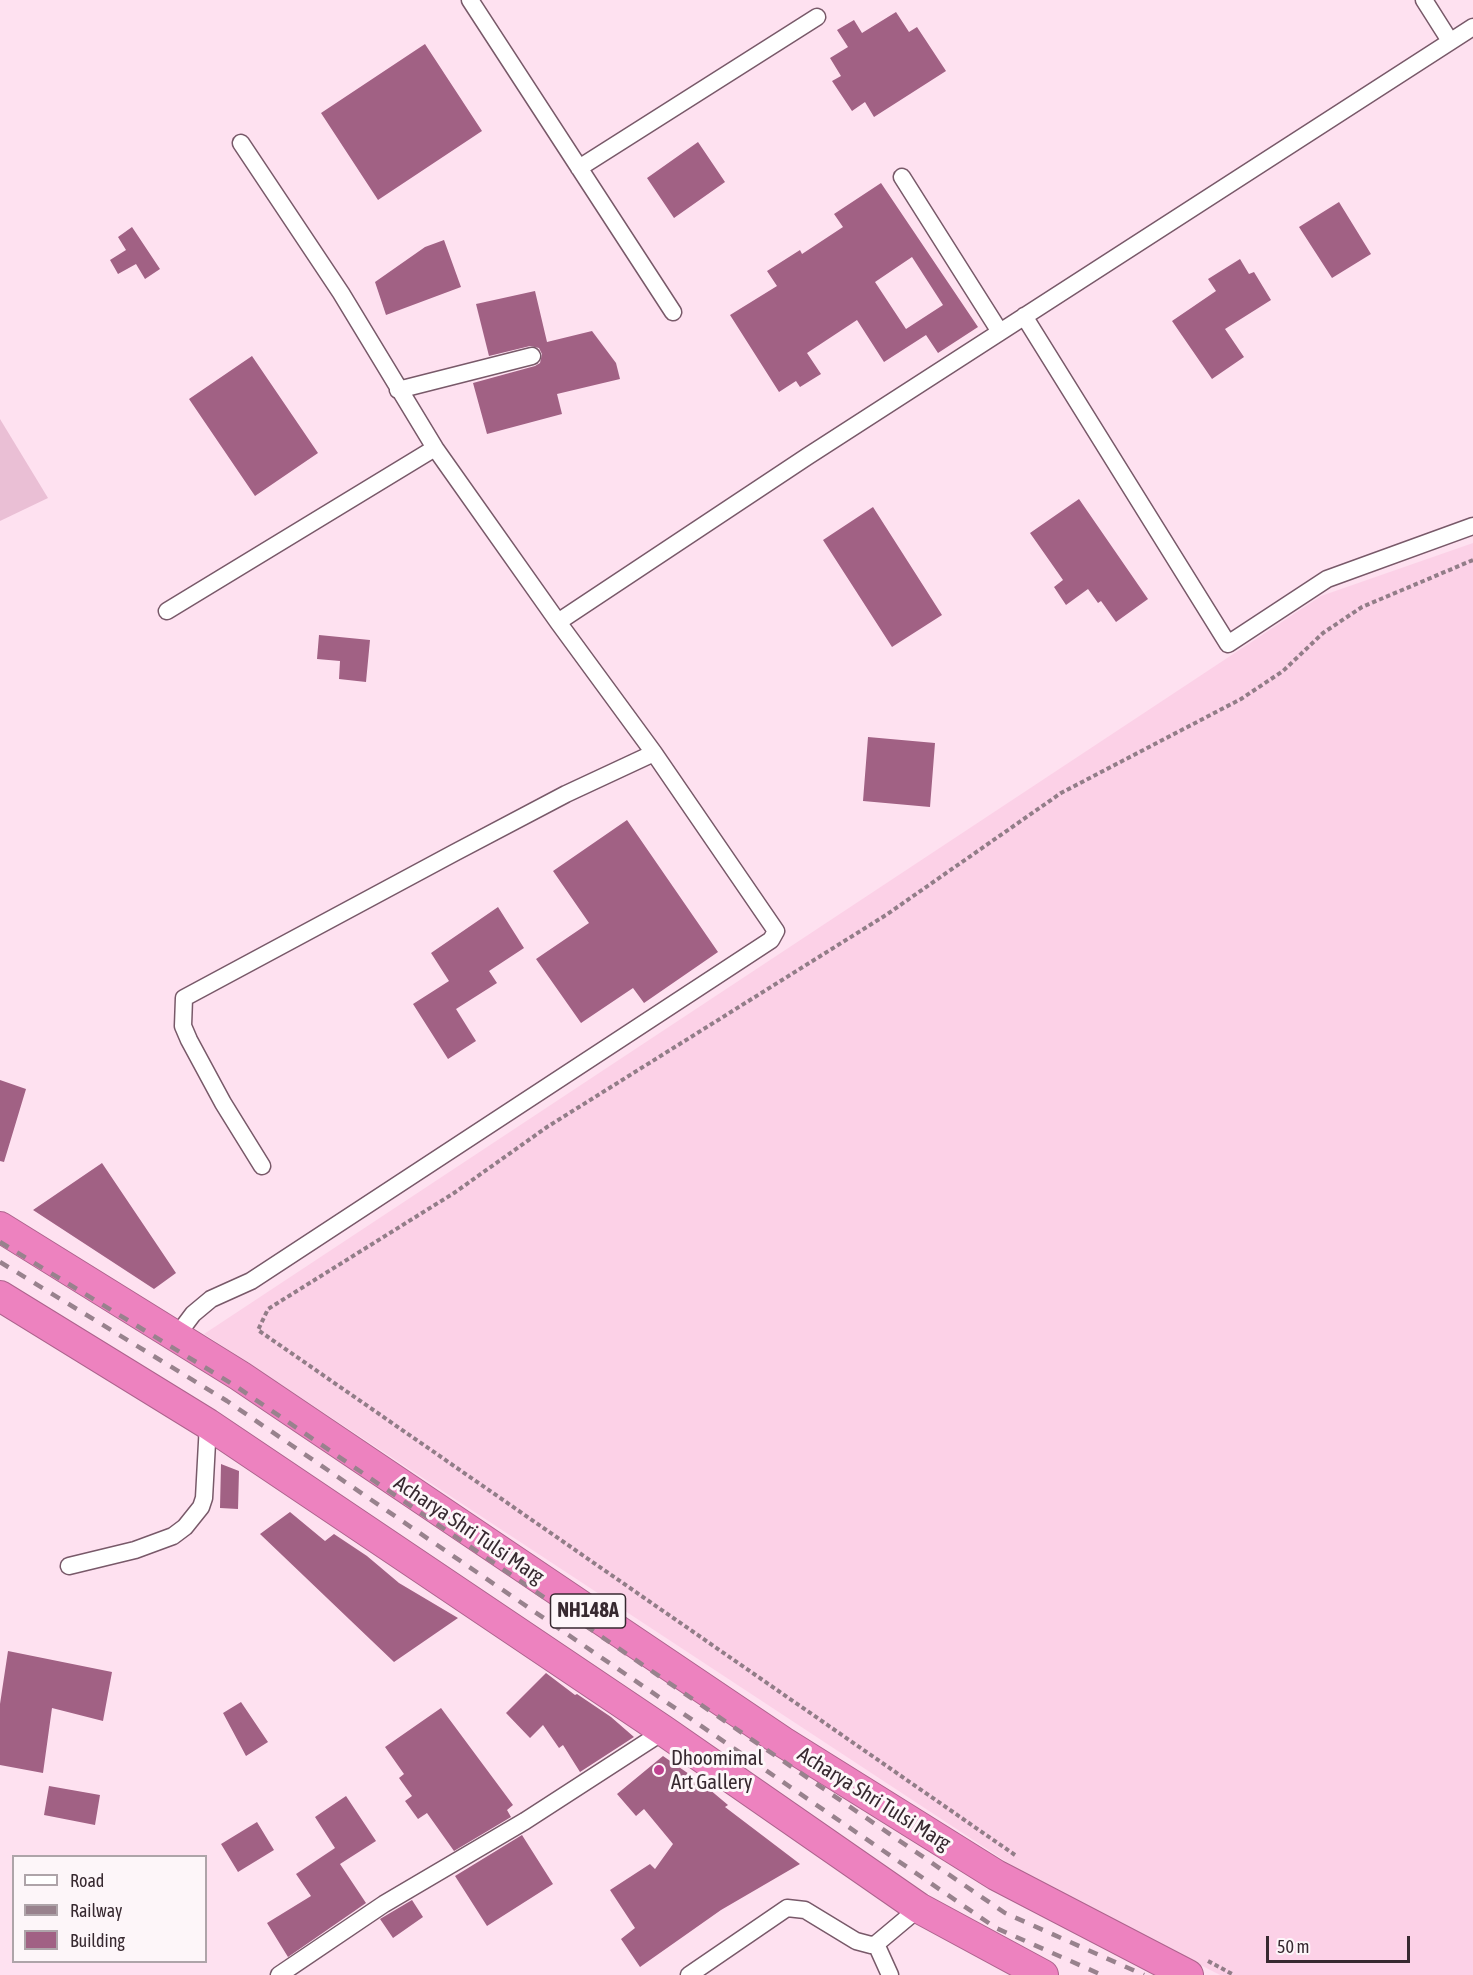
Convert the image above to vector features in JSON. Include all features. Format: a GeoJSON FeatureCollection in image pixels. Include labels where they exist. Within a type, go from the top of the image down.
{"type":"FeatureCollection","features":[{"type":"Feature","properties":{"kind":"highway","name":"Acharya Shri Tulsi Marg"},"geometry":{"type":"LineString","coordinates":[[0,1227],[175,1338],[240,1376],[783,1742],[996,1875],[1196,1967]]}},
{"type":"Feature","properties":{"kind":"highway","name":"NH148A"},"geometry":{"type":"LineString","coordinates":[[0,1296],[208,1424],[664,1731],[919,1908],[1044,1975]]}},
{"type":"Feature","properties":{"kind":"street"},"geometry":{"type":"LineString","coordinates":[[1424,0],[1450,41]]}},
{"type":"Feature","properties":{"kind":"street"},"geometry":{"type":"LineString","coordinates":[[474,1],[673,312]]}},
{"type":"Feature","properties":{"kind":"street"},"geometry":{"type":"LineString","coordinates":[[579,168],[817,17]]}},
{"type":"Feature","properties":{"kind":"street"},"geometry":{"type":"LineString","coordinates":[[558,622],[1024,316],[1473,27]]}},
{"type":"Feature","properties":{"kind":"street"},"geometry":{"type":"LineString","coordinates":[[175,1338],[193,1314],[211,1299],[251,1281],[773,938],[775,928],[654,753],[435,448],[341,294],[240,143]]}},
{"type":"Feature","properties":{"kind":"street"},"geometry":{"type":"LineString","coordinates":[[902,177],[1000,332]]}},
{"type":"Feature","properties":{"kind":"street"},"geometry":{"type":"LineString","coordinates":[[1024,316],[1228,644],[1328,579],[1473,526]]}},
{"type":"Feature","properties":{"kind":"street"},"geometry":{"type":"LineString","coordinates":[[398,390],[532,356]]}},
{"type":"Feature","properties":{"kind":"street"},"geometry":{"type":"LineString","coordinates":[[167,611],[435,448]]}},
{"type":"Feature","properties":{"kind":"street"},"geometry":{"type":"LineString","coordinates":[[262,1166],[223,1103],[189,1040],[182,1013],[184,998],[566,794],[654,753]]}},
{"type":"Feature","properties":{"kind":"street"},"geometry":{"type":"LineString","coordinates":[[69,1566],[135,1550],[173,1536],[185,1527],[201,1508],[204,1498],[208,1424]]}},
{"type":"Feature","properties":{"kind":"street"},"geometry":{"type":"LineString","coordinates":[[279,1975],[384,1904],[525,1821],[664,1731]]}},
{"type":"Feature","properties":{"kind":"street"},"geometry":{"type":"LineString","coordinates":[[689,1975],[787,1908],[805,1910],[866,1945],[876,1944],[919,1908]]}},
{"type":"Feature","properties":{"kind":"street"},"geometry":{"type":"LineString","coordinates":[[876,1944],[890,1975]]}},
{"type":"Feature","properties":{"kind":"path"},"geometry":{"type":"LineString","coordinates":[[1024,1861],[258,1330],[268,1309],[454,1193],[547,1127],[886,915],[1061,793],[1241,699],[1283,672],[1323,633],[1362,607],[1473,560]]}},
{"type":"Feature","properties":{"kind":"path"},"geometry":{"type":"LineString","coordinates":[[1196,1967],[1234,1975]]}},
{"type":"Feature","properties":{"kind":"shaded area"},"geometry":{"type":"Polygon","coordinates":[[[0,419],[48,498],[0,521],[0,419]]]}},
{"type":"Feature","properties":{"kind":"shaded area"},"geometry":{"type":"Polygon","coordinates":[[[1473,543],[1473,1975],[1220,1975],[1034,1880],[204,1334],[1321,596],[1473,543]]]}},
{"type":"Feature","properties":{"kind":"building"},"geometry":{"type":"Polygon","coordinates":[[[896,12],[909,32],[917,27],[946,71],[874,117],[865,102],[852,111],[832,81],[841,76],[830,58],[848,47],[837,30],[854,20],[862,33],[896,12]]]}},
{"type":"Feature","properties":{"kind":"building"},"geometry":{"type":"Polygon","coordinates":[[[425,44],[482,131],[378,200],[321,113],[425,44]]]}},
{"type":"Feature","properties":{"kind":"building"},"geometry":{"type":"Polygon","coordinates":[[[698,142],[725,182],[674,218],[647,178],[698,142]]]}},
{"type":"Feature","properties":{"kind":"building"},"geometry":{"type":"Polygon","coordinates":[[[881,183],[978,327],[938,353],[926,335],[884,362],[857,320],[807,353],[821,374],[800,387],[796,381],[779,392],[730,315],[777,286],[767,271],[800,250],[802,254],[843,227],[834,214],[881,183]],[[912,257],[875,282],[906,329],[943,305],[912,257]]]}},
{"type":"Feature","properties":{"kind":"building"},"geometry":{"type":"Polygon","coordinates":[[[1339,202],[1371,254],[1332,278],[1299,227],[1339,202]]]}},
{"type":"Feature","properties":{"kind":"building"},"geometry":{"type":"Polygon","coordinates":[[[132,227],[160,269],[145,279],[136,264],[118,274],[110,260],[126,250],[118,237],[132,227]]]}},
{"type":"Feature","properties":{"kind":"building"},"geometry":{"type":"Polygon","coordinates":[[[444,240],[461,287],[386,315],[375,282],[425,247],[444,240]]]}},
{"type":"Feature","properties":{"kind":"building"},"geometry":{"type":"Polygon","coordinates":[[[1240,259],[1249,274],[1254,272],[1271,300],[1225,329],[1244,357],[1212,379],[1172,321],[1216,291],[1208,279],[1240,259]]]}},
{"type":"Feature","properties":{"kind":"building"},"geometry":{"type":"Polygon","coordinates":[[[535,291],[547,342],[592,331],[616,363],[620,379],[557,394],[562,414],[487,434],[473,383],[535,366],[540,363],[542,354],[539,348],[530,346],[489,356],[476,304],[535,291]]]}},
{"type":"Feature","properties":{"kind":"building"},"geometry":{"type":"Polygon","coordinates":[[[252,356],[318,453],[255,496],[189,399],[252,356]]]}},
{"type":"Feature","properties":{"kind":"building"},"geometry":{"type":"Polygon","coordinates":[[[1079,499],[1148,599],[1116,622],[1101,601],[1098,603],[1088,589],[1066,605],[1054,587],[1063,580],[1030,533],[1079,499]]]}},
{"type":"Feature","properties":{"kind":"building"},"geometry":{"type":"Polygon","coordinates":[[[873,507],[942,615],[892,647],[823,540],[873,507]]]}},
{"type":"Feature","properties":{"kind":"building"},"geometry":{"type":"Polygon","coordinates":[[[319,635],[370,640],[366,682],[339,679],[340,661],[317,659],[319,635]]]}},
{"type":"Feature","properties":{"kind":"building"},"geometry":{"type":"Polygon","coordinates":[[[868,737],[935,743],[930,807],[863,801],[868,737]]]}},
{"type":"Feature","properties":{"kind":"building"},"geometry":{"type":"Polygon","coordinates":[[[627,820],[718,952],[644,1003],[633,988],[581,1023],[536,959],[589,923],[553,871],[627,820]]]}},
{"type":"Feature","properties":{"kind":"building"},"geometry":{"type":"Polygon","coordinates":[[[498,907],[524,948],[489,971],[497,983],[456,1009],[476,1041],[448,1059],[413,1004],[449,981],[431,953],[498,907]]]}},
{"type":"Feature","properties":{"kind":"building"},"geometry":{"type":"Polygon","coordinates":[[[0,1080],[26,1089],[4,1162],[0,1161],[0,1080]]]}},
{"type":"Feature","properties":{"kind":"building"},"geometry":{"type":"Polygon","coordinates":[[[102,1163],[176,1273],[154,1289],[33,1210],[102,1163]]]}},
{"type":"Feature","properties":{"kind":"building"},"geometry":{"type":"Polygon","coordinates":[[[221,1464],[239,1471],[238,1509],[220,1508],[221,1464]]]}},
{"type":"Feature","properties":{"kind":"building"},"geometry":{"type":"Polygon","coordinates":[[[290,1512],[325,1541],[334,1534],[367,1556],[399,1583],[458,1618],[394,1662],[260,1534],[290,1512]]]}},
{"type":"Feature","properties":{"kind":"building"},"geometry":{"type":"Polygon","coordinates":[[[8,1651],[112,1672],[103,1721],[52,1708],[43,1773],[0,1765],[0,1704],[8,1651]]]}},
{"type":"Feature","properties":{"kind":"building"},"geometry":{"type":"Polygon","coordinates":[[[546,1673],[575,1695],[577,1694],[611,1717],[634,1737],[580,1772],[563,1745],[559,1748],[543,1725],[530,1738],[506,1713],[546,1673]]]}},
{"type":"Feature","properties":{"kind":"building"},"geometry":{"type":"Polygon","coordinates":[[[241,1702],[268,1742],[246,1756],[223,1713],[241,1702]]]}},
{"type":"Feature","properties":{"kind":"building"},"geometry":{"type":"Polygon","coordinates":[[[441,1708],[513,1805],[507,1810],[511,1817],[454,1851],[427,1813],[418,1819],[405,1801],[412,1796],[399,1778],[404,1774],[385,1747],[441,1708]]]}},
{"type":"Feature","properties":{"kind":"building"},"geometry":{"type":"Polygon","coordinates":[[[663,1756],[690,1773],[728,1805],[725,1807],[800,1864],[721,1910],[640,1967],[621,1939],[635,1928],[610,1890],[650,1864],[655,1869],[673,1844],[644,1809],[636,1816],[617,1794],[663,1756]]]}},
{"type":"Feature","properties":{"kind":"building"},"geometry":{"type":"Polygon","coordinates":[[[49,1786],[100,1795],[95,1825],[44,1815],[49,1786]]]}},
{"type":"Feature","properties":{"kind":"building"},"geometry":{"type":"Polygon","coordinates":[[[346,1796],[376,1841],[340,1864],[366,1903],[288,1957],[267,1923],[311,1896],[296,1874],[335,1848],[315,1817],[346,1796]]]}},
{"type":"Feature","properties":{"kind":"building"},"geometry":{"type":"Polygon","coordinates":[[[257,1822],[274,1850],[238,1872],[221,1844],[257,1822]]]}},
{"type":"Feature","properties":{"kind":"building"},"geometry":{"type":"Polygon","coordinates":[[[522,1835],[553,1884],[487,1926],[455,1876],[522,1835]]]}},
{"type":"Feature","properties":{"kind":"building"},"geometry":{"type":"Polygon","coordinates":[[[412,1900],[423,1917],[393,1938],[380,1919],[412,1900]]]}},
{"type":"Feature","properties":{"kind":"railway"},"geometry":{"type":"LineString","coordinates":[[0,1242],[237,1387],[1005,1913],[1144,1975]]}},
{"type":"Feature","properties":{"kind":"railway"},"geometry":{"type":"LineString","coordinates":[[0,1262],[227,1401],[996,1928],[1102,1975]]}},
{"type":"Feature","properties":{"kind":"place","name":"Dhoomimal Art Gallery"},"geometry":{"type":"Point","coordinates":[659,1770]}}]}
